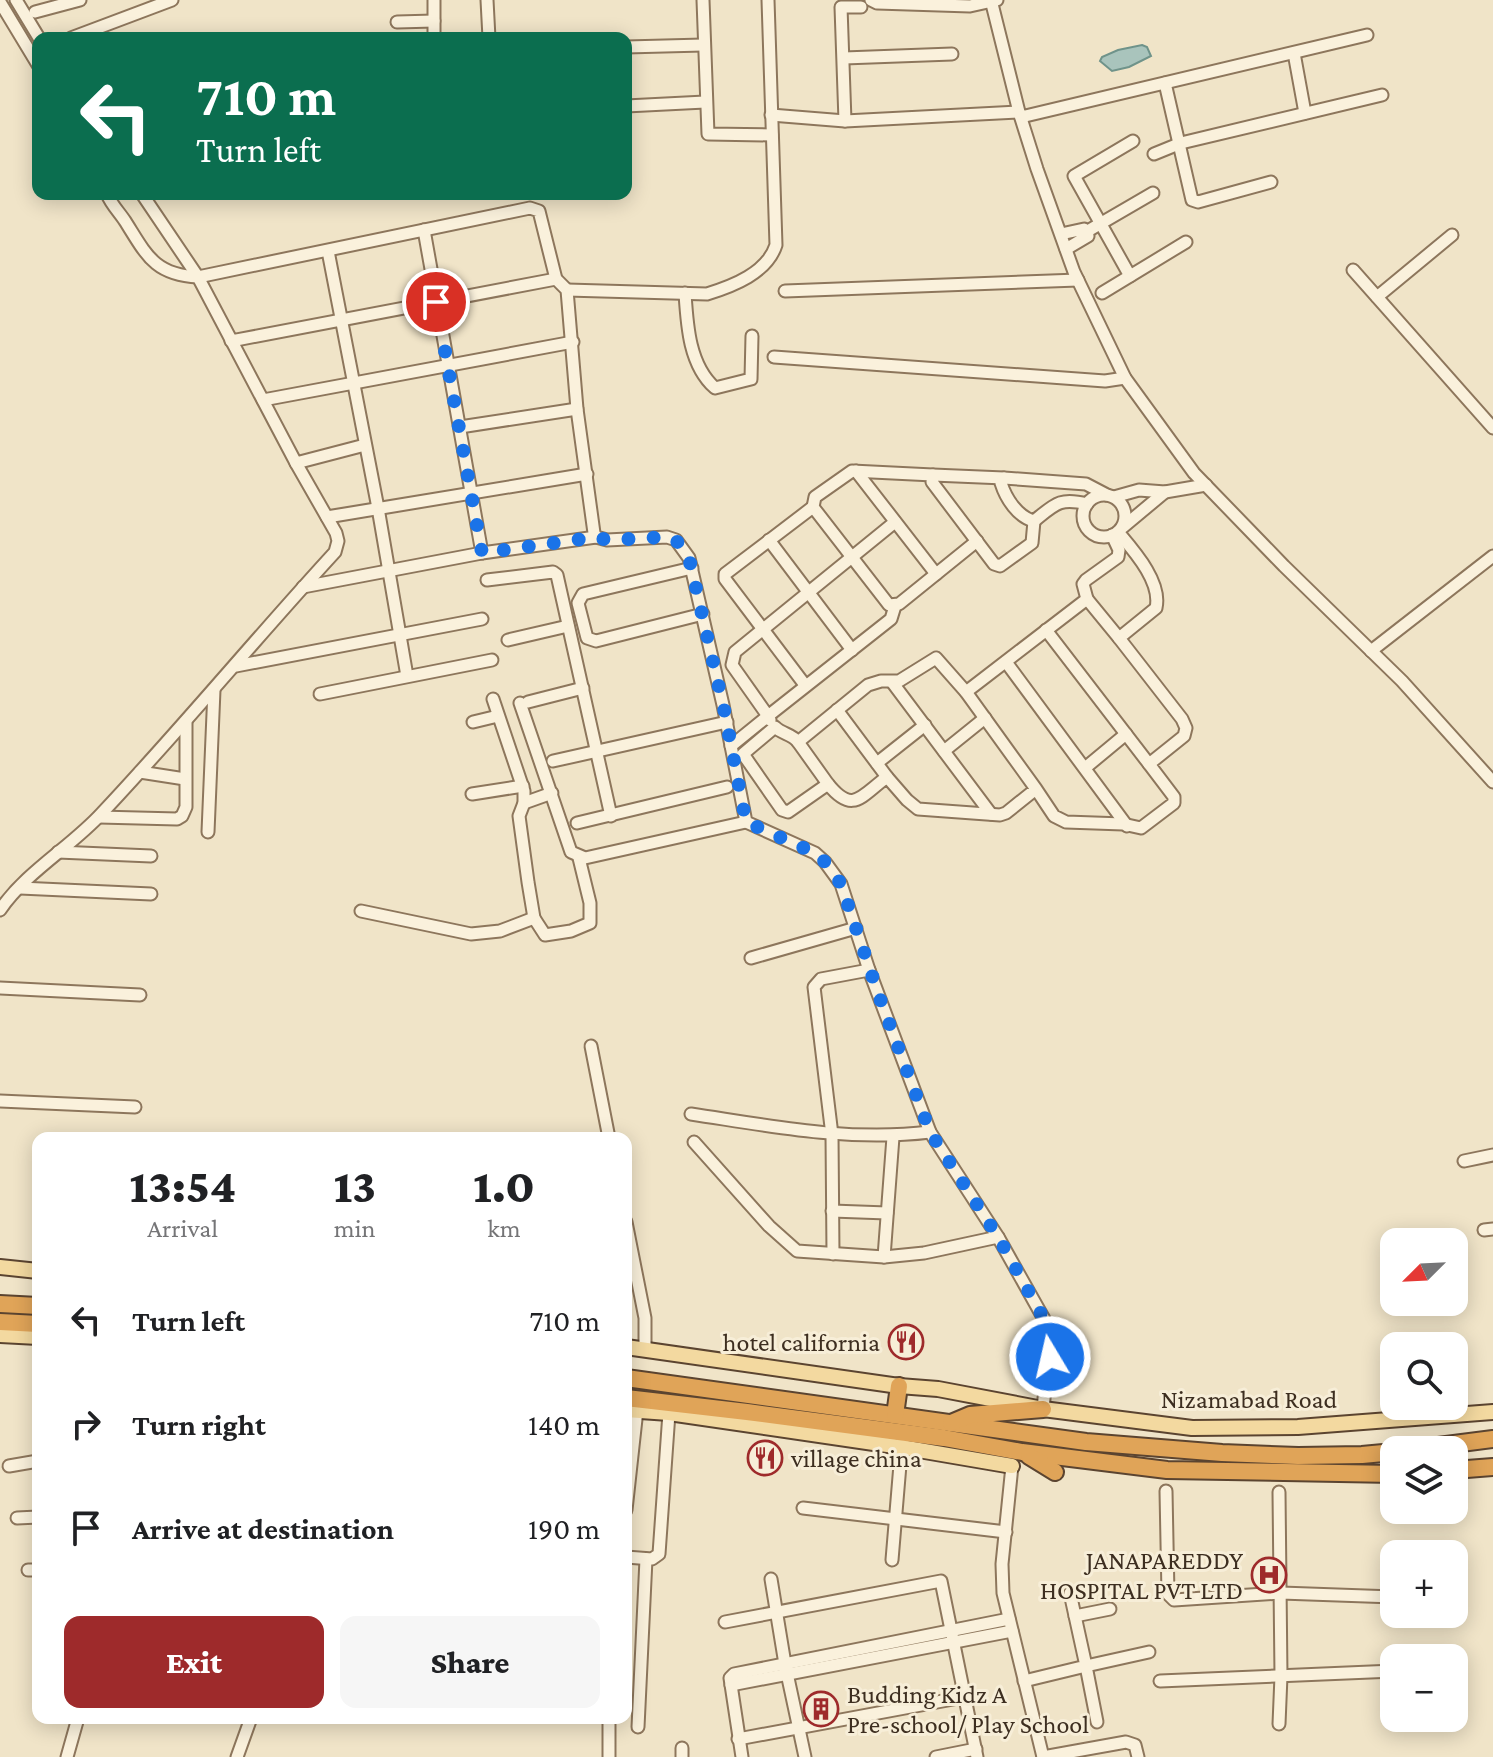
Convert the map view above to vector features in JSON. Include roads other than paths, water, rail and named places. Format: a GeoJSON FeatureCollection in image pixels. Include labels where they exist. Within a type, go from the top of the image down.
{"type":"FeatureCollection","features":[{"type":"Feature","properties":{"kind":"highway"},"geometry":{"type":"LineString","coordinates":[[0,1304],[32,1306]]}},
{"type":"Feature","properties":{"kind":"highway"},"geometry":{"type":"LineString","coordinates":[[0,1322],[32,1324]]}},
{"type":"Feature","properties":{"kind":"highway","name":"Nizamabad Road"},"geometry":{"type":"LineString","coordinates":[[632,1379],[1086,1442],[1222,1453],[1380,1453]]}},
{"type":"Feature","properties":{"kind":"highway"},"geometry":{"type":"LineString","coordinates":[[895,1415],[899,1386]]}},
{"type":"Feature","properties":{"kind":"highway"},"geometry":{"type":"LineString","coordinates":[[632,1406],[1167,1470],[1380,1474]]}},
{"type":"Feature","properties":{"kind":"highway"},"geometry":{"type":"LineString","coordinates":[[949,1423],[970,1415],[1043,1409]]}},
{"type":"Feature","properties":{"kind":"highway"},"geometry":{"type":"LineString","coordinates":[[1468,1442],[1493,1439]]}},
{"type":"Feature","properties":{"kind":"highway"},"geometry":{"type":"LineString","coordinates":[[1022,1452],[1055,1472]]}},
{"type":"Feature","properties":{"kind":"highway"},"geometry":{"type":"LineString","coordinates":[[1468,1469],[1493,1467]]}},
{"type":"Feature","properties":{"kind":"main road"},"geometry":{"type":"LineString","coordinates":[[0,1267],[32,1270]]}},
{"type":"Feature","properties":{"kind":"main road"},"geometry":{"type":"LineString","coordinates":[[0,1335],[32,1337]]}},
{"type":"Feature","properties":{"kind":"main road","name":"Nizamabad Road"},"geometry":{"type":"LineString","coordinates":[[632,1348],[938,1389],[1043,1409],[1192,1428],[1298,1427],[1493,1412]]}},
{"type":"Feature","properties":{"kind":"main road"},"geometry":{"type":"LineString","coordinates":[[632,1406],[903,1440],[1012,1466]]}},
{"type":"Feature","properties":{"kind":"street"},"geometry":{"type":"LineString","coordinates":[[16,0],[35,32]]}},
{"type":"Feature","properties":{"kind":"street"},"geometry":{"type":"LineString","coordinates":[[35,12],[80,0]]}},
{"type":"Feature","properties":{"kind":"street"},"geometry":{"type":"LineString","coordinates":[[87,32],[172,0]]}},
{"type":"Feature","properties":{"kind":"street"},"geometry":{"type":"LineString","coordinates":[[434,0],[434,32]]}},
{"type":"Feature","properties":{"kind":"street"},"geometry":{"type":"LineString","coordinates":[[487,0],[489,32]]}},
{"type":"Feature","properties":{"kind":"street"},"geometry":{"type":"LineString","coordinates":[[703,0],[708,134],[772,135]]}},
{"type":"Feature","properties":{"kind":"street"},"geometry":{"type":"LineString","coordinates":[[567,290],[707,294],[729,287],[772,258],[776,245],[768,0]]}},
{"type":"Feature","properties":{"kind":"street"},"geometry":{"type":"LineString","coordinates":[[845,121],[841,7],[877,3],[970,6],[994,0],[1020,114],[1066,249],[1125,378],[1194,473],[1402,681],[1493,782]]}},
{"type":"Feature","properties":{"kind":"street"},"geometry":{"type":"LineString","coordinates":[[0,2],[32,55]]}},
{"type":"Feature","properties":{"kind":"street"},"geometry":{"type":"LineString","coordinates":[[397,22],[434,21]]}},
{"type":"Feature","properties":{"kind":"street"},"geometry":{"type":"LineString","coordinates":[[771,115],[845,121],[1020,114],[1367,35]]}},
{"type":"Feature","properties":{"kind":"street"},"geometry":{"type":"LineString","coordinates":[[632,47],[703,45]]}},
{"type":"Feature","properties":{"kind":"street"},"geometry":{"type":"LineString","coordinates":[[1294,53],[1305,113]]}},
{"type":"Feature","properties":{"kind":"street"},"geometry":{"type":"LineString","coordinates":[[844,58],[952,54]]}},
{"type":"Feature","properties":{"kind":"street"},"geometry":{"type":"LineString","coordinates":[[1165,83],[1192,200],[1195,202],[1271,182]]}},
{"type":"Feature","properties":{"kind":"street"},"geometry":{"type":"LineString","coordinates":[[1154,154],[1181,143],[1382,95]]}},
{"type":"Feature","properties":{"kind":"street"},"geometry":{"type":"LineString","coordinates":[[632,106],[705,102]]}},
{"type":"Feature","properties":{"kind":"street"},"geometry":{"type":"LineString","coordinates":[[1130,276],[1074,176],[1133,141]]}},
{"type":"Feature","properties":{"kind":"street"},"geometry":{"type":"LineString","coordinates":[[1086,232],[1153,193]]}},
{"type":"Feature","properties":{"kind":"street"},"geometry":{"type":"LineString","coordinates":[[111,200],[149,258],[167,270],[198,277],[536,209],[543,219],[556,279],[567,290],[577,409],[596,537]]}},
{"type":"Feature","properties":{"kind":"street"},"geometry":{"type":"LineString","coordinates":[[0,910],[58,852],[99,817],[186,723],[338,546],[336,533],[198,277],[146,200]]}},
{"type":"Feature","properties":{"kind":"street"},"geometry":{"type":"LineString","coordinates":[[1061,234],[1084,229],[1086,232]]}},
{"type":"Feature","properties":{"kind":"street"},"geometry":{"type":"LineString","coordinates":[[424,230],[446,367],[482,553]]}},
{"type":"Feature","properties":{"kind":"street"},"geometry":{"type":"LineString","coordinates":[[1066,249],[1088,236],[1086,232]]}},
{"type":"Feature","properties":{"kind":"street"},"geometry":{"type":"LineString","coordinates":[[1377,297],[1452,235]]}},
{"type":"Feature","properties":{"kind":"street"},"geometry":{"type":"LineString","coordinates":[[1102,293],[1186,242]]}},
{"type":"Feature","properties":{"kind":"street"},"geometry":{"type":"LineString","coordinates":[[328,251],[355,383],[407,676]]}},
{"type":"Feature","properties":{"kind":"street"},"geometry":{"type":"LineString","coordinates":[[1353,270],[1493,428]]}},
{"type":"Feature","properties":{"kind":"street"},"geometry":{"type":"LineString","coordinates":[[231,341],[556,279]]}},
{"type":"Feature","properties":{"kind":"street"},"geometry":{"type":"LineString","coordinates":[[785,291],[1078,280]]}},
{"type":"Feature","properties":{"kind":"street"},"geometry":{"type":"LineString","coordinates":[[685,293],[690,343],[715,388],[751,379],[752,336]]}},
{"type":"Feature","properties":{"kind":"street"},"geometry":{"type":"LineString","coordinates":[[263,400],[573,342]]}},
{"type":"Feature","properties":{"kind":"street"},"geometry":{"type":"LineString","coordinates":[[774,357],[1105,381],[1125,378]]}},
{"type":"Feature","properties":{"kind":"street"},"geometry":{"type":"LineString","coordinates":[[460,427],[577,409]]}},
{"type":"Feature","properties":{"kind":"street"},"geometry":{"type":"LineString","coordinates":[[296,463],[365,445]]}},
{"type":"Feature","properties":{"kind":"street"},"geometry":{"type":"LineString","coordinates":[[856,471],[936,574]]}},
{"type":"Feature","properties":{"kind":"street"},"geometry":{"type":"LineString","coordinates":[[805,685],[725,579],[725,574],[813,507],[815,497],[847,473],[856,471],[1086,484],[1119,501],[1125,513],[1118,531],[1118,557],[1083,584],[1087,599],[1186,728],[1184,736],[1149,764]]}},
{"type":"Feature","properties":{"kind":"street"},"geometry":{"type":"LineString","coordinates":[[327,517],[587,474]]}},
{"type":"Feature","properties":{"kind":"street"},"geometry":{"type":"LineString","coordinates":[[933,475],[933,484],[994,564],[1004,565],[1032,543],[1034,521],[1059,502],[1066,500],[1087,504]]}},
{"type":"Feature","properties":{"kind":"street"},"geometry":{"type":"LineString","coordinates":[[1004,478],[1001,486],[1017,511],[1034,521]]}},
{"type":"Feature","properties":{"kind":"street"},"geometry":{"type":"LineString","coordinates":[[1165,492],[1118,531],[1098,536],[1087,528],[1083,514],[1094,497],[1139,490],[1165,492],[1206,485]]}},
{"type":"Feature","properties":{"kind":"street"},"geometry":{"type":"LineString","coordinates":[[813,507],[889,605],[895,606]]}},
{"type":"Feature","properties":{"kind":"street"},"geometry":{"type":"LineString","coordinates":[[887,777],[854,801],[839,798],[798,742],[782,734],[772,722],[732,661],[735,652],[895,522]]}},
{"type":"Feature","properties":{"kind":"street"},"geometry":{"type":"LineString","coordinates":[[1118,531],[1144,566],[1157,601],[1156,608],[1119,638]]}},
{"type":"Feature","properties":{"kind":"street"},"geometry":{"type":"LineString","coordinates":[[303,587],[482,553],[596,537],[607,540],[667,537],[676,540],[692,568],[728,704],[727,722],[746,822]]}},
{"type":"Feature","properties":{"kind":"street"},"geometry":{"type":"LineString","coordinates":[[769,540],[852,650]]}},
{"type":"Feature","properties":{"kind":"street"},"geometry":{"type":"LineString","coordinates":[[828,784],[793,810],[782,810],[743,754],[805,685],[891,619],[895,606],[977,541]]}},
{"type":"Feature","properties":{"kind":"street"},"geometry":{"type":"LineString","coordinates":[[1371,651],[1493,556]]}},
{"type":"Feature","properties":{"kind":"street"},"geometry":{"type":"LineString","coordinates":[[692,568],[583,594],[578,603],[587,638],[596,641],[703,614]]}},
{"type":"Feature","properties":{"kind":"street"},"geometry":{"type":"LineString","coordinates":[[487,580],[555,573],[611,816]]}},
{"type":"Feature","properties":{"kind":"street"},"geometry":{"type":"LineString","coordinates":[[966,692],[1087,599]]}},
{"type":"Feature","properties":{"kind":"street"},"geometry":{"type":"LineString","coordinates":[[235,666],[482,619]]}},
{"type":"Feature","properties":{"kind":"street"},"geometry":{"type":"LineString","coordinates":[[508,640],[568,626]]}},
{"type":"Feature","properties":{"kind":"street"},"geometry":{"type":"LineString","coordinates":[[798,742],[868,685],[899,681],[936,658],[966,692],[1060,819],[1141,828],[1174,803],[1174,797],[1046,630]]}},
{"type":"Feature","properties":{"kind":"street"},"geometry":{"type":"LineString","coordinates":[[320,694],[492,660]]}},
{"type":"Feature","properties":{"kind":"street"},"geometry":{"type":"LineString","coordinates":[[1006,662],[1127,826]]}},
{"type":"Feature","properties":{"kind":"street"},"geometry":{"type":"LineString","coordinates":[[892,682],[991,814]]}},
{"type":"Feature","properties":{"kind":"street"},"geometry":{"type":"LineString","coordinates":[[493,699],[523,786],[524,803],[519,816],[534,918],[545,935],[550,936],[590,923],[590,903],[579,858],[571,852],[524,703],[583,688]]}},
{"type":"Feature","properties":{"kind":"street"},"geometry":{"type":"LineString","coordinates":[[208,832],[214,690]]}},
{"type":"Feature","properties":{"kind":"street"},"geometry":{"type":"LineString","coordinates":[[837,710],[887,777],[918,809],[1006,813],[1036,789]]}},
{"type":"Feature","properties":{"kind":"street"},"geometry":{"type":"LineString","coordinates":[[473,722],[498,716]]}},
{"type":"Feature","properties":{"kind":"street"},"geometry":{"type":"LineString","coordinates":[[944,751],[985,718]]}},
{"type":"Feature","properties":{"kind":"street"},"geometry":{"type":"LineString","coordinates":[[553,761],[727,722]]}},
{"type":"Feature","properties":{"kind":"street"},"geometry":{"type":"LineString","coordinates":[[731,746],[772,722]]}},
{"type":"Feature","properties":{"kind":"street"},"geometry":{"type":"LineString","coordinates":[[99,817],[177,819],[182,816],[186,807],[186,723]]}},
{"type":"Feature","properties":{"kind":"street"},"geometry":{"type":"LineString","coordinates":[[877,763],[925,725]]}},
{"type":"Feature","properties":{"kind":"street"},"geometry":{"type":"LineString","coordinates":[[1085,768],[1126,734]]}},
{"type":"Feature","properties":{"kind":"street"},"geometry":{"type":"LineString","coordinates":[[140,772],[185,779]]}},
{"type":"Feature","properties":{"kind":"street"},"geometry":{"type":"LineString","coordinates":[[472,794],[523,786]]}},
{"type":"Feature","properties":{"kind":"street"},"geometry":{"type":"LineString","coordinates":[[577,823],[727,787]]}},
{"type":"Feature","properties":{"kind":"street"},"geometry":{"type":"LineString","coordinates":[[524,803],[552,793]]}},
{"type":"Feature","properties":{"kind":"street"},"geometry":{"type":"LineString","coordinates":[[579,858],[628,850],[746,822],[815,853],[825,862],[841,884],[869,970],[930,1132],[998,1237],[1044,1319],[1050,1337],[1043,1409]]}},
{"type":"Feature","properties":{"kind":"street"},"geometry":{"type":"LineString","coordinates":[[58,852],[151,856]]}},
{"type":"Feature","properties":{"kind":"street"},"geometry":{"type":"LineString","coordinates":[[20,888],[151,894]]}},
{"type":"Feature","properties":{"kind":"street"},"geometry":{"type":"LineString","coordinates":[[361,911],[471,934],[500,931],[534,918]]}},
{"type":"Feature","properties":{"kind":"street"},"geometry":{"type":"LineString","coordinates":[[751,958],[856,928]]}},
{"type":"Feature","properties":{"kind":"street"},"geometry":{"type":"LineString","coordinates":[[833,1254],[832,1135],[814,987],[821,979],[869,970]]}},
{"type":"Feature","properties":{"kind":"street"},"geometry":{"type":"LineString","coordinates":[[0,988],[140,995]]}},
{"type":"Feature","properties":{"kind":"street"},"geometry":{"type":"LineString","coordinates":[[591,1046],[608,1132]]}},
{"type":"Feature","properties":{"kind":"street"},"geometry":{"type":"LineString","coordinates":[[0,1101],[135,1107]]}},
{"type":"Feature","properties":{"kind":"street"},"geometry":{"type":"LineString","coordinates":[[691,1114],[832,1135],[893,1137],[930,1132]]}},
{"type":"Feature","properties":{"kind":"street"},"geometry":{"type":"LineString","coordinates":[[884,1257],[893,1137]]}},
{"type":"Feature","properties":{"kind":"street"},"geometry":{"type":"LineString","coordinates":[[694,1142],[769,1226],[797,1251],[884,1257],[924,1253],[998,1237]]}},
{"type":"Feature","properties":{"kind":"street"},"geometry":{"type":"LineString","coordinates":[[1464,1161],[1493,1155]]}},
{"type":"Feature","properties":{"kind":"street"},"geometry":{"type":"LineString","coordinates":[[832,1211],[887,1213]]}},
{"type":"Feature","properties":{"kind":"street"},"geometry":{"type":"LineString","coordinates":[[632,1252],[645,1318],[645,1349]]}},
{"type":"Feature","properties":{"kind":"street"},"geometry":{"type":"LineString","coordinates":[[632,1558],[656,1558],[659,1554],[669,1413]]}},
{"type":"Feature","properties":{"kind":"street"},"geometry":{"type":"LineString","coordinates":[[892,1560],[903,1440]]}},
{"type":"Feature","properties":{"kind":"street"},"geometry":{"type":"LineString","coordinates":[[9,1466],[32,1462]]}},
{"type":"Feature","properties":{"kind":"street"},"geometry":{"type":"LineString","coordinates":[[1012,1466],[1001,1577],[1043,1757],[1126,1742],[1135,1745],[1138,1757]]}},
{"type":"Feature","properties":{"kind":"street"},"geometry":{"type":"LineString","coordinates":[[1166,1491],[1168,1594],[1174,1600],[1281,1593],[1380,1597]]}},
{"type":"Feature","properties":{"kind":"street"},"geometry":{"type":"LineString","coordinates":[[1279,1492],[1279,1724]]}},
{"type":"Feature","properties":{"kind":"street"},"geometry":{"type":"LineString","coordinates":[[803,1508],[1006,1532]]}},
{"type":"Feature","properties":{"kind":"street"},"geometry":{"type":"LineString","coordinates":[[17,1518],[32,1517]]}},
{"type":"Feature","properties":{"kind":"street"},"geometry":{"type":"LineString","coordinates":[[638,1727],[646,1559]]}},
{"type":"Feature","properties":{"kind":"street"},"geometry":{"type":"LineString","coordinates":[[771,1579],[805,1757]]}},
{"type":"Feature","properties":{"kind":"street"},"geometry":{"type":"LineString","coordinates":[[725,1622],[941,1581],[976,1753],[936,1757]]}},
{"type":"Feature","properties":{"kind":"street"},"geometry":{"type":"LineString","coordinates":[[1070,1593],[1097,1722]]}},
{"type":"Feature","properties":{"kind":"street"},"geometry":{"type":"LineString","coordinates":[[1075,1616],[1110,1609]]}},
{"type":"Feature","properties":{"kind":"street"},"geometry":{"type":"LineString","coordinates":[[742,1757],[731,1685],[786,1669],[1010,1625]]}},
{"type":"Feature","properties":{"kind":"street"},"geometry":{"type":"LineString","coordinates":[[1024,1681],[1149,1652]]}},
{"type":"Feature","properties":{"kind":"street"},"geometry":{"type":"LineString","coordinates":[[1160,1681],[1380,1672]]}},
{"type":"Feature","properties":{"kind":"street"},"geometry":{"type":"LineString","coordinates":[[738,1739],[964,1697]]}},
{"type":"Feature","properties":{"kind":"street"},"geometry":{"type":"LineString","coordinates":[[67,1757],[76,1724]]}},
{"type":"Feature","properties":{"kind":"street"},"geometry":{"type":"LineString","coordinates":[[237,1757],[249,1724]]}},
{"type":"Feature","properties":{"kind":"street"},"geometry":{"type":"LineString","coordinates":[[609,1724],[609,1757]]}},
{"type":"Feature","properties":{"kind":"water"},"geometry":{"type":"Polygon","coordinates":[[[1142,45],[1147,47],[1151,56],[1129,67],[1112,71],[1100,61],[1118,50],[1142,45]]]}},
{"type":"Feature","properties":{"kind":"place","name":"hotel california"},"geometry":{"type":"Point","coordinates":[906,1342]}},
{"type":"Feature","properties":{"kind":"place","name":"village china"},"geometry":{"type":"Point","coordinates":[765,1458]}},
{"type":"Feature","properties":{"kind":"place","name":"JANAPAREDDY HOSPITAL PVT LTD"},"geometry":{"type":"Point","coordinates":[1269,1575]}},
{"type":"Feature","properties":{"kind":"place","name":"Budding Kidz A Pre-school/ Play School"},"geometry":{"type":"Point","coordinates":[821,1709]}}]}
